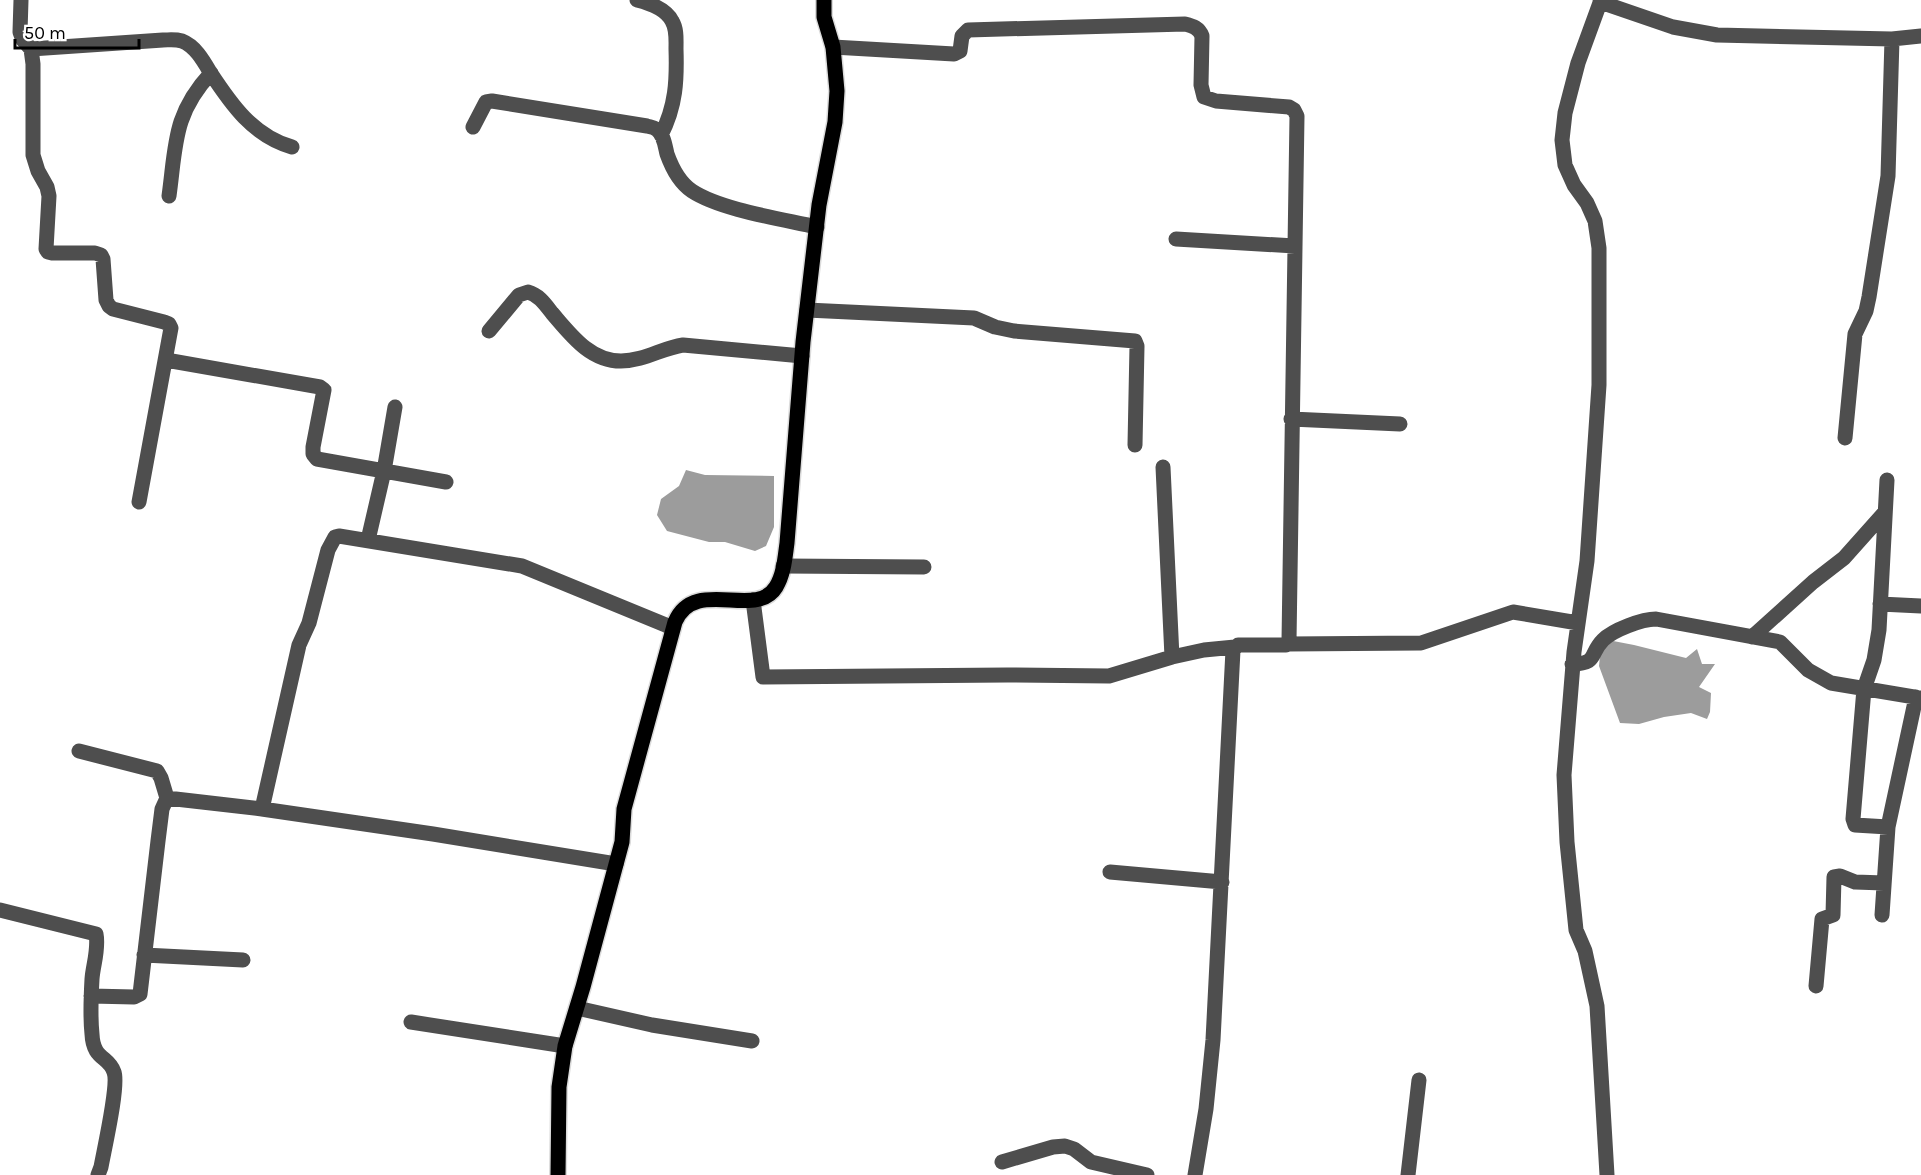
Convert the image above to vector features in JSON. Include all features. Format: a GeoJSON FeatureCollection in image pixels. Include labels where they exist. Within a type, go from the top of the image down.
{"type":"FeatureCollection","features":[{"type":"Feature","properties":{"kind":"main road"},"geometry":{"type":"LineString","coordinates":[[558,1175],[558,1098],[565,1046],[622,842],[624,809],[679,611],[686,605],[699,601],[753,600],[767,596],[775,590],[783,566],[787,543],[807,310],[824,176],[835,122],[837,92],[833,47],[824,17],[824,0]]}},
{"type":"Feature","properties":{"kind":"street"},"geometry":{"type":"LineString","coordinates":[[21,0],[20,32],[23,40],[31,49],[34,76],[33,155],[49,196],[46,249],[52,253],[102,255],[106,300],[109,306],[164,322],[170,326],[171,332],[139,502]]}},
{"type":"Feature","properties":{"kind":"street"},"geometry":{"type":"LineString","coordinates":[[637,0],[666,14],[672,21],[676,35],[677,81],[674,104],[661,135]]}},
{"type":"Feature","properties":{"kind":"street"},"geometry":{"type":"LineString","coordinates":[[1607,1175],[1597,1006],[1585,951],[1576,930],[1567,842],[1564,775],[1572,664],[1587,561],[1599,385],[1599,248],[1595,221],[1565,165],[1562,140],[1565,113],[1578,63],[1600,1],[1673,27],[1717,35],[1892,39],[1921,36]]}},
{"type":"Feature","properties":{"kind":"street"},"geometry":{"type":"LineString","coordinates":[[833,47],[954,54],[960,51],[963,33],[976,29],[1174,23],[1195,27],[1200,31],[1204,97],[1216,101],[1289,107],[1294,110],[1297,117],[1288,644]]}},
{"type":"Feature","properties":{"kind":"street"},"geometry":{"type":"LineString","coordinates":[[1845,438],[1855,334],[1866,311],[1869,297],[1888,176],[1892,39]]}},
{"type":"Feature","properties":{"kind":"street"},"geometry":{"type":"LineString","coordinates":[[31,49],[181,41],[195,51],[246,120],[270,139],[292,147]]}},
{"type":"Feature","properties":{"kind":"street"},"geometry":{"type":"LineString","coordinates":[[169,196],[177,133],[182,115],[198,87],[211,73]]}},
{"type":"Feature","properties":{"kind":"street"},"geometry":{"type":"LineString","coordinates":[[473,128],[486,102],[496,101],[647,126],[657,129],[679,180],[691,191],[730,206],[817,227]]}},
{"type":"Feature","properties":{"kind":"street"},"geometry":{"type":"LineString","coordinates":[[1176,239],[1295,246]]}},
{"type":"Feature","properties":{"kind":"street"},"geometry":{"type":"LineString","coordinates":[[489,331],[519,295],[528,292],[536,295],[579,343],[593,354],[606,359],[621,361],[639,359],[670,347],[684,345],[802,356]]}},
{"type":"Feature","properties":{"kind":"street"},"geometry":{"type":"LineString","coordinates":[[807,310],[974,318],[994,327],[1014,331],[1135,341],[1137,346],[1135,445]]}},
{"type":"Feature","properties":{"kind":"street"},"geometry":{"type":"LineString","coordinates":[[166,360],[321,387],[324,390],[312,447],[317,459],[446,482]]}},
{"type":"Feature","properties":{"kind":"street"},"geometry":{"type":"LineString","coordinates":[[368,540],[384,471],[395,407]]}},
{"type":"Feature","properties":{"kind":"street"},"geometry":{"type":"LineString","coordinates":[[1291,419],[1400,424]]}},
{"type":"Feature","properties":{"kind":"street"},"geometry":{"type":"LineString","coordinates":[[1163,467],[1172,657]]}},
{"type":"Feature","properties":{"kind":"street"},"geometry":{"type":"LineString","coordinates":[[1887,480],[1879,630],[1874,660],[1864,689],[1854,823],[1860,826],[1888,827]]}},
{"type":"Feature","properties":{"kind":"street"},"geometry":{"type":"LineString","coordinates":[[1752,637],[1813,582],[1844,558],[1885,512]]}},
{"type":"Feature","properties":{"kind":"street"},"geometry":{"type":"LineString","coordinates":[[262,809],[298,645],[309,623],[330,544],[335,537],[368,540],[522,566],[673,628]]}},
{"type":"Feature","properties":{"kind":"street"},"geometry":{"type":"LineString","coordinates":[[783,566],[924,567]]}},
{"type":"Feature","properties":{"kind":"street"},"geometry":{"type":"LineString","coordinates":[[753,600],[764,678],[1109,676],[1172,657],[1235,646],[1421,643],[1513,612],[1578,623]]}},
{"type":"Feature","properties":{"kind":"street"},"geometry":{"type":"LineString","coordinates":[[1880,604],[1921,606]]}},
{"type":"Feature","properties":{"kind":"street"},"geometry":{"type":"LineString","coordinates":[[1572,664],[1584,664],[1591,661],[1600,642],[1606,637],[1649,619],[1752,637],[1784,645],[1808,670],[1827,681],[1918,698],[1888,827],[1882,915]]}},
{"type":"Feature","properties":{"kind":"street"},"geometry":{"type":"LineString","coordinates":[[1195,1175],[1206,1109],[1213,1040],[1235,646]]}},
{"type":"Feature","properties":{"kind":"street"},"geometry":{"type":"LineString","coordinates":[[79,751],[157,771],[167,798],[162,809],[142,989],[139,996],[91,996]]}},
{"type":"Feature","properties":{"kind":"street"},"geometry":{"type":"LineString","coordinates":[[167,798],[262,809],[616,864]]}},
{"type":"Feature","properties":{"kind":"street"},"geometry":{"type":"LineString","coordinates":[[1110,872],[1221,882]]}},
{"type":"Feature","properties":{"kind":"street"},"geometry":{"type":"LineString","coordinates":[[1816,986],[1822,919],[1833,915],[1834,877],[1840,876],[1855,882],[1884,883]]}},
{"type":"Feature","properties":{"kind":"street"},"geometry":{"type":"LineString","coordinates":[[0,910],[96,934],[91,996],[93,1047],[114,1070],[115,1076],[98,1175]]}},
{"type":"Feature","properties":{"kind":"street"},"geometry":{"type":"LineString","coordinates":[[144,955],[243,960]]}},
{"type":"Feature","properties":{"kind":"street"},"geometry":{"type":"LineString","coordinates":[[577,1008],[652,1025],[752,1041]]}},
{"type":"Feature","properties":{"kind":"street"},"geometry":{"type":"LineString","coordinates":[[411,1022],[565,1046]]}},
{"type":"Feature","properties":{"kind":"street"},"geometry":{"type":"LineString","coordinates":[[1408,1175],[1419,1080]]}},
{"type":"Feature","properties":{"kind":"street"},"geometry":{"type":"LineString","coordinates":[[1002,1162],[1065,1146],[1074,1149],[1091,1162],[1147,1175]]}},
{"type":"Feature","properties":{"kind":"shaded area"},"geometry":{"type":"Polygon","coordinates":[[[686,470],[705,475],[774,476],[774,527],[766,546],[755,551],[725,542],[709,542],[667,531],[657,515],[661,499],[679,486],[686,470]]]}},
{"type":"Feature","properties":{"kind":"shaded area"},"geometry":{"type":"Polygon","coordinates":[[[1608,640],[1686,658],[1697,649],[1702,664],[1715,664],[1699,687],[1711,693],[1710,712],[1707,719],[1691,713],[1639,724],[1620,723],[1599,666],[1601,646],[1608,640]]]}}]}
